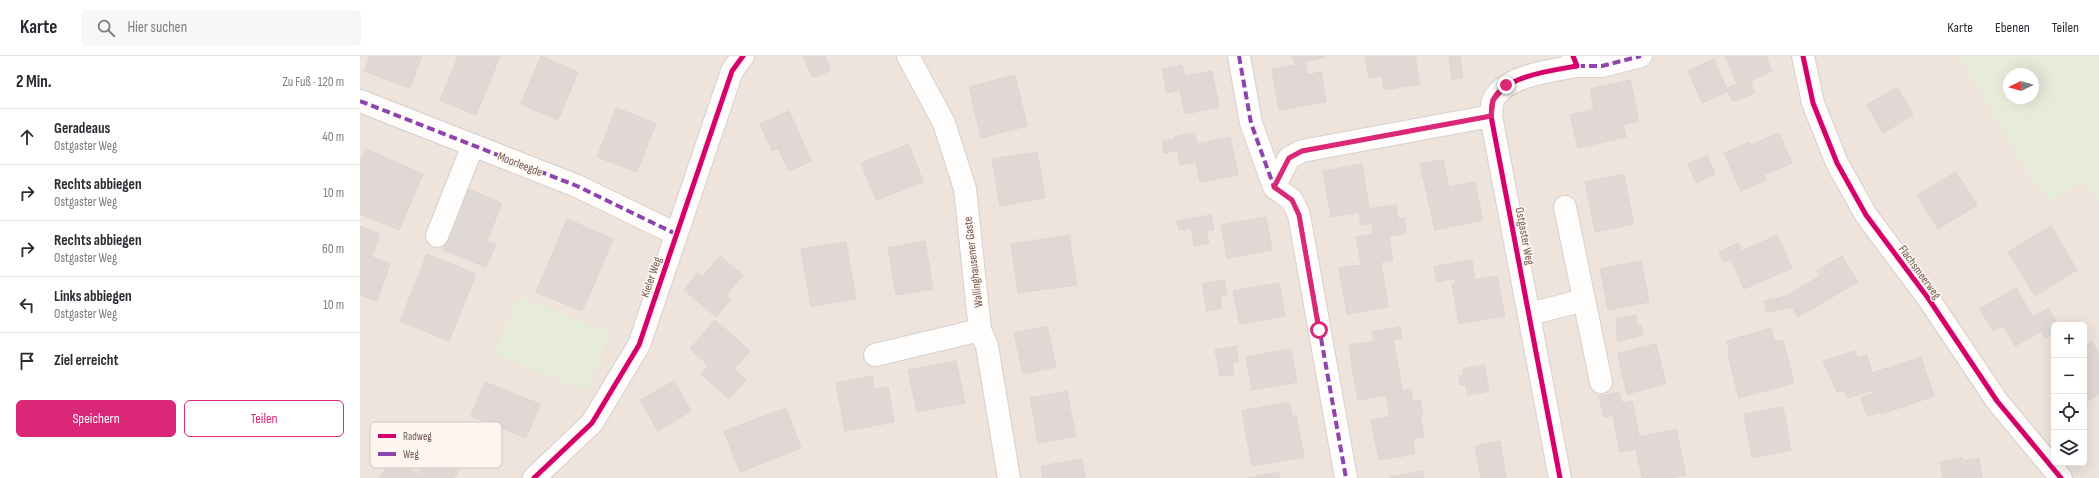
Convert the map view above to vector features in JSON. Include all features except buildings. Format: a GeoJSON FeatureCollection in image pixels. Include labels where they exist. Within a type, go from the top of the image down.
{"type":"FeatureCollection","features":[{"type":"Feature","properties":{"kind":"street","name":"Kieler Weg"},"geometry":{"type":"LineString","coordinates":[[534,478],[592,423],[639,345],[732,71],[743,56]]}},
{"type":"Feature","properties":{"kind":"street","name":"Wallinghausener Gaste"},"geometry":{"type":"LineString","coordinates":[[908,56],[944,123],[965,189],[980,330],[987,346],[1009,478]]}},
{"type":"Feature","properties":{"kind":"street"},"geometry":{"type":"LineString","coordinates":[[1239,56],[1252,123],[1274,187],[1292,200],[1299,215],[1346,478]]}},
{"type":"Feature","properties":{"kind":"street","name":"Ostgaster Weg"},"geometry":{"type":"LineString","coordinates":[[1560,478],[1530,314],[1491,116],[1493,100],[1506,85],[1575,61],[1602,66],[1641,56]]}},
{"type":"Feature","properties":{"kind":"street","name":"Flachsmeerweg"},"geometry":{"type":"LineString","coordinates":[[1803,56],[1813,103],[1836,163],[1866,215],[1928,298],[1997,401],[2061,478]]}},
{"type":"Feature","properties":{"kind":"street","name":"Moorleegde"},"geometry":{"type":"LineString","coordinates":[[360,101],[576,186],[676,234]]}},
{"type":"Feature","properties":{"kind":"street"},"geometry":{"type":"LineString","coordinates":[[1274,187],[1289,158],[1302,151],[1491,116]]}},
{"type":"Feature","properties":{"kind":"street"},"geometry":{"type":"LineString","coordinates":[[437,236],[473,145]]}},
{"type":"Feature","properties":{"kind":"street"},"geometry":{"type":"LineString","coordinates":[[1565,207],[1601,382]]}},
{"type":"Feature","properties":{"kind":"street"},"geometry":{"type":"LineString","coordinates":[[1530,314],[1584,300]]}},
{"type":"Feature","properties":{"kind":"street"},"geometry":{"type":"LineString","coordinates":[[875,355],[980,330]]}},
{"type":"Feature","properties":{"kind":"shaded area"},"geometry":{"type":"Polygon","coordinates":[[[360,56],[2099,56],[2099,478],[360,478],[360,56]]]}},
{"type":"Feature","properties":{"kind":"green space"},"geometry":{"type":"Polygon","coordinates":[[[1959,56],[2099,56],[2099,203],[2083,183],[2050,201],[2029,175],[1959,56]]]}},
{"type":"Feature","properties":{"kind":"green space"},"geometry":{"type":"Polygon","coordinates":[[[518,296],[610,333],[587,391],[495,354],[518,296]]]}},
{"type":"Feature","properties":{"kind":"marked path"},"geometry":{"type":"LineString","coordinates":[[1239,56],[1251,123],[1274,187],[1292,200],[1299,215],[1346,478]]}},
{"type":"Feature","properties":{"kind":"marked path"},"geometry":{"type":"LineString","coordinates":[[1577,66],[1602,66],[1641,56]]}},
{"type":"Feature","properties":{"kind":"marked path"},"geometry":{"type":"LineString","coordinates":[[360,101],[577,186],[676,234]]}},
{"type":"Feature","properties":{"kind":"marked path"},"geometry":{"type":"LineString","coordinates":[[1274,187],[1289,158],[1302,151],[1491,116]]}},
{"type":"Feature","properties":{"kind":"cycle path"},"geometry":{"type":"LineString","coordinates":[[534,478],[592,423],[639,345],[732,71],[743,56]]}},
{"type":"Feature","properties":{"kind":"cycle path"},"geometry":{"type":"LineString","coordinates":[[1560,478],[1491,116],[1492,104],[1498,92],[1518,80],[1530,76],[1543,72],[1577,66],[1573,56]]}},
{"type":"Feature","properties":{"kind":"cycle path"},"geometry":{"type":"LineString","coordinates":[[1803,56],[1813,103],[1837,163],[1866,215],[1928,298],[1997,401],[2061,478]]}},
{"type":"Feature","properties":{"kind":"route"},"geometry":{"type":"LineString","coordinates":[[1319,330],[1299,215],[1292,200],[1274,187],[1289,158],[1302,151],[1491,116],[1493,100],[1506,85]]}}]}
